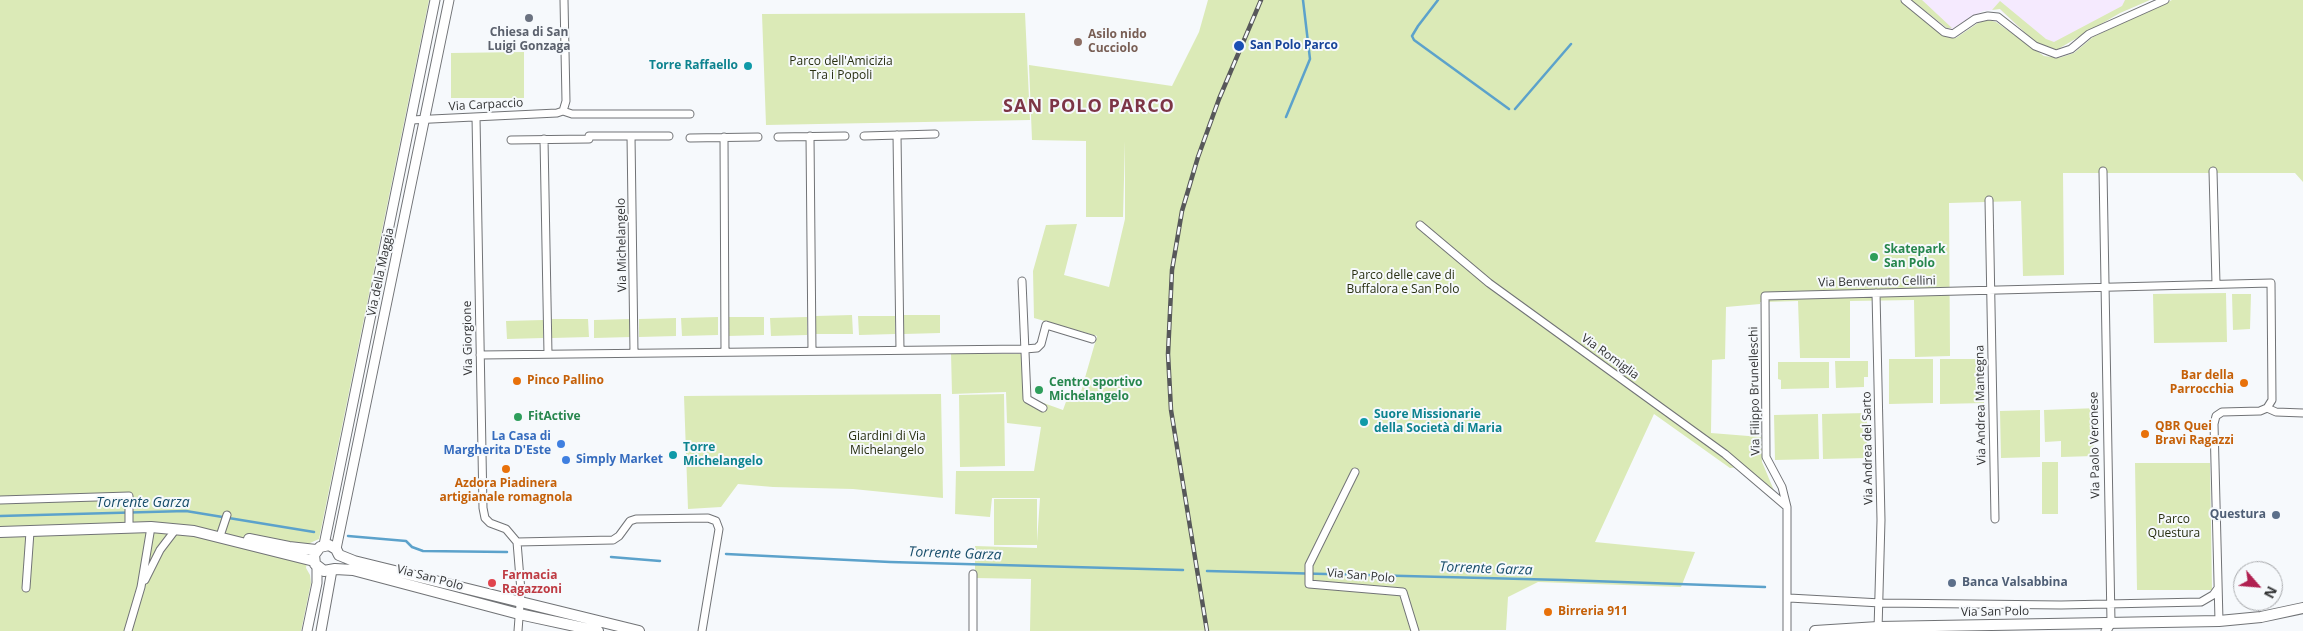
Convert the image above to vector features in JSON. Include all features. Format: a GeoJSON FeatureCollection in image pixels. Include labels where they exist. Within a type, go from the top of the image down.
{"type":"FeatureCollection","features":[{"type":"Feature","properties":{"kind":"main road","name":"Via San Polo"},"geometry":{"type":"LineString","coordinates":[[0,532],[151,527],[246,538],[289,547],[320,548],[338,552],[354,561],[639,631]]}},
{"type":"Feature","properties":{"kind":"main road","name":"Via San Polo"},"geometry":{"type":"LineString","coordinates":[[220,536],[244,545],[316,564],[324,571],[333,569],[353,570],[518,614],[598,631]]}},
{"type":"Feature","properties":{"kind":"main road"},"geometry":{"type":"LineString","coordinates":[[316,564],[320,548]]}},
{"type":"Feature","properties":{"kind":"main road"},"geometry":{"type":"LineString","coordinates":[[333,569],[340,560],[338,552]]}},
{"type":"Feature","properties":{"kind":"main road","name":"Via San Polo"},"geometry":{"type":"LineString","coordinates":[[1815,631],[2110,628],[2261,617],[2303,608]]}},
{"type":"Feature","properties":{"kind":"street","name":"Via della Maggia"},"geometry":{"type":"LineString","coordinates":[[320,548],[435,0]]}},
{"type":"Feature","properties":{"kind":"street","name":"Via della Maggia"},"geometry":{"type":"LineString","coordinates":[[338,552],[449,0]]}},
{"type":"Feature","properties":{"kind":"street"},"geometry":{"type":"LineString","coordinates":[[563,111],[566,101],[564,0]]}},
{"type":"Feature","properties":{"kind":"street"},"geometry":{"type":"LineString","coordinates":[[1905,0],[1944,32],[1953,34],[1975,19],[1988,16],[1998,18],[2035,46],[2056,54],[2072,49],[2089,34],[2165,0]]}},
{"type":"Feature","properties":{"kind":"street","name":"Via Carpaccio"},"geometry":{"type":"LineString","coordinates":[[411,120],[557,113],[563,111],[572,114],[690,114]]}},
{"type":"Feature","properties":{"kind":"street","name":"Via Giorgione"},"geometry":{"type":"LineString","coordinates":[[476,116],[485,518],[490,523],[506,529],[517,542]]}},
{"type":"Feature","properties":{"kind":"street"},"geometry":{"type":"LineString","coordinates":[[864,136],[935,134]]}},
{"type":"Feature","properties":{"kind":"street"},"geometry":{"type":"LineString","coordinates":[[896,135],[900,350]]}},
{"type":"Feature","properties":{"kind":"street","name":"Via Michelangelo"},"geometry":{"type":"LineString","coordinates":[[631,136],[634,353]]}},
{"type":"Feature","properties":{"kind":"street"},"geometry":{"type":"LineString","coordinates":[[511,140],[670,136]]}},
{"type":"Feature","properties":{"kind":"street"},"geometry":{"type":"LineString","coordinates":[[810,136],[812,351]]}},
{"type":"Feature","properties":{"kind":"street"},"geometry":{"type":"LineString","coordinates":[[778,137],[845,136]]}},
{"type":"Feature","properties":{"kind":"street"},"geometry":{"type":"LineString","coordinates":[[690,138],[758,137]]}},
{"type":"Feature","properties":{"kind":"street"},"geometry":{"type":"LineString","coordinates":[[724,138],[725,352]]}},
{"type":"Feature","properties":{"kind":"street"},"geometry":{"type":"LineString","coordinates":[[544,139],[548,354]]}},
{"type":"Feature","properties":{"kind":"street"},"geometry":{"type":"LineString","coordinates":[[2213,171],[2216,284]]}},
{"type":"Feature","properties":{"kind":"street"},"geometry":{"type":"LineString","coordinates":[[2103,172],[2104,287]]}},
{"type":"Feature","properties":{"kind":"street"},"geometry":{"type":"LineString","coordinates":[[1989,200],[1990,290]]}},
{"type":"Feature","properties":{"kind":"street","name":"Via Romiglia"},"geometry":{"type":"LineString","coordinates":[[1420,225],[1489,283],[1724,454],[1787,507]]}},
{"type":"Feature","properties":{"kind":"street"},"geometry":{"type":"LineString","coordinates":[[1022,281],[1027,399],[1043,408]]}},
{"type":"Feature","properties":{"kind":"street","name":"Via Benvenuto Cellini"},"geometry":{"type":"LineString","coordinates":[[1765,296],[2271,283],[2272,400],[2268,408]]}},
{"type":"Feature","properties":{"kind":"street","name":"Via Paolo Veronese"},"geometry":{"type":"LineString","coordinates":[[2104,287],[2110,603]]}},
{"type":"Feature","properties":{"kind":"street","name":"Via Andrea Mantegna"},"geometry":{"type":"LineString","coordinates":[[1990,290],[1995,519]]}},
{"type":"Feature","properties":{"kind":"street","name":"Via Andrea del Sarto"},"geometry":{"type":"LineString","coordinates":[[1876,293],[1881,520],[1880,603]]}},
{"type":"Feature","properties":{"kind":"street","name":"Via Filippo Brunelleschi"},"geometry":{"type":"LineString","coordinates":[[1765,296],[1766,457],[1782,487],[1787,507],[1789,598],[1787,631]]}},
{"type":"Feature","properties":{"kind":"street"},"geometry":{"type":"LineString","coordinates":[[480,355],[1025,349],[1037,348],[1041,344],[1046,325],[1092,339]]}},
{"type":"Feature","properties":{"kind":"street"},"geometry":{"type":"LineString","coordinates":[[2219,621],[2214,424],[2216,416],[2222,412],[2260,411],[2268,408],[2276,412],[2303,413]]}},
{"type":"Feature","properties":{"kind":"street","name":"Via San Polo"},"geometry":{"type":"LineString","coordinates":[[1355,472],[1309,565],[1310,584],[1403,592],[1415,631]]}},
{"type":"Feature","properties":{"kind":"street"},"geometry":{"type":"LineString","coordinates":[[0,500],[129,496],[129,528]]}},
{"type":"Feature","properties":{"kind":"street"},"geometry":{"type":"LineString","coordinates":[[220,536],[228,515]]}},
{"type":"Feature","properties":{"kind":"street"},"geometry":{"type":"LineString","coordinates":[[518,631],[520,603],[517,542],[613,540],[630,521],[636,519],[708,518],[716,521],[719,529],[702,631]]}},
{"type":"Feature","properties":{"kind":"street"},"geometry":{"type":"LineString","coordinates":[[128,631],[141,587],[151,527]]}},
{"type":"Feature","properties":{"kind":"street"},"geometry":{"type":"LineString","coordinates":[[141,587],[160,550],[176,529]]}},
{"type":"Feature","properties":{"kind":"street"},"geometry":{"type":"LineString","coordinates":[[26,588],[30,532]]}},
{"type":"Feature","properties":{"kind":"street"},"geometry":{"type":"LineString","coordinates":[[307,631],[317,583],[316,564]]}},
{"type":"Feature","properties":{"kind":"street"},"geometry":{"type":"LineString","coordinates":[[320,631],[333,569]]}},
{"type":"Feature","properties":{"kind":"street"},"geometry":{"type":"LineString","coordinates":[[973,574],[973,631]]}},
{"type":"Feature","properties":{"kind":"street","name":"Via San Polo"},"geometry":{"type":"LineString","coordinates":[[1789,598],[1880,603],[2061,605],[2201,602],[2213,595],[2218,588]]}},
{"type":"Feature","properties":{"kind":"street"},"geometry":{"type":"LineString","coordinates":[[1878,629],[1880,603]]}},
{"type":"Feature","properties":{"kind":"street"},"geometry":{"type":"LineString","coordinates":[[2110,603],[2110,628]]}},
{"type":"Feature","properties":{"kind":"shaded area"},"geometry":{"type":"Polygon","coordinates":[[[1911,0],[2150,0],[2120,13],[2058,49],[2036,43],[1999,9],[1983,11],[1950,30],[1911,0]]]}},
{"type":"Feature","properties":{"kind":"green space"},"geometry":{"type":"Polygon","coordinates":[[[0,0],[429,0],[319,539],[310,543],[306,568],[310,575],[311,583],[301,631],[0,631],[0,0]]]}},
{"type":"Feature","properties":{"kind":"green space","name":"Parco delle cave di Buffalora e San Polo"},"geometry":{"type":"Polygon","coordinates":[[[1208,0],[1900,0],[1944,36],[1956,38],[1978,23],[1988,20],[1996,22],[2044,56],[2059,58],[2074,53],[2093,37],[2172,0],[2303,0],[2303,182],[2295,173],[2063,173],[2064,275],[2023,276],[2021,201],[1949,203],[1950,356],[1915,357],[1914,300],[1850,301],[1850,358],[1800,358],[1798,301],[1760,302],[1760,304],[1726,307],[1725,359],[1712,360],[1711,433],[1761,437],[1762,462],[1778,500],[1740,467],[1730,468],[1654,414],[1595,542],[1695,552],[1681,587],[1538,582],[1508,597],[1506,630],[1030,631],[1031,579],[975,578],[975,546],[1037,548],[1037,545],[994,545],[994,499],[1037,499],[1037,542],[1040,498],[992,498],[990,517],[955,514],[956,471],[1034,471],[1041,427],[1007,423],[1006,392],[952,394],[951,353],[1022,354],[1024,396],[1063,410],[1067,399],[1078,402],[1097,336],[1034,318],[1033,271],[1046,225],[1077,224],[1064,275],[1109,287],[1125,219],[1125,141],[1123,217],[1086,217],[1086,141],[1032,140],[1029,65],[1172,86],[1199,32],[1208,0]]]}},
{"type":"Feature","properties":{"kind":"green space"},"geometry":{"type":"Polygon","coordinates":[[[1911,0],[1922,0],[1952,28],[1947,28],[1911,0]]]}},
{"type":"Feature","properties":{"kind":"green space"},"geometry":{"type":"Polygon","coordinates":[[[2125,0],[2150,0],[2120,13],[2058,49],[2050,49],[2036,43],[2000,9],[1992,10],[2000,1],[2046,39],[2054,42],[2122,6],[2125,0]]]}},
{"type":"Feature","properties":{"kind":"green space","name":"Parco dell'Amicizia Tra i Popoli"},"geometry":{"type":"Polygon","coordinates":[[[1025,13],[1030,120],[766,125],[762,14],[1025,13]]]}},
{"type":"Feature","properties":{"kind":"green space"},"geometry":{"type":"Polygon","coordinates":[[[524,52],[524,98],[451,98],[451,53],[524,52]]]}},
{"type":"Feature","properties":{"kind":"green space"},"geometry":{"type":"Polygon","coordinates":[[[2226,293],[2227,342],[2154,343],[2153,294],[2226,293]]]}},
{"type":"Feature","properties":{"kind":"green space"},"geometry":{"type":"Polygon","coordinates":[[[2232,294],[2251,294],[2250,329],[2233,330],[2232,294]]]}},
{"type":"Feature","properties":{"kind":"green space"},"geometry":{"type":"Polygon","coordinates":[[[852,315],[853,334],[816,334],[816,316],[852,315]]]}},
{"type":"Feature","properties":{"kind":"green space"},"geometry":{"type":"Polygon","coordinates":[[[904,315],[940,315],[940,333],[904,334],[904,315]]]}},
{"type":"Feature","properties":{"kind":"green space"},"geometry":{"type":"Polygon","coordinates":[[[858,316],[895,316],[895,334],[859,335],[858,316]]]}},
{"type":"Feature","properties":{"kind":"green space"},"geometry":{"type":"Polygon","coordinates":[[[718,317],[718,335],[682,336],[681,318],[718,317]]]}},
{"type":"Feature","properties":{"kind":"green space"},"geometry":{"type":"Polygon","coordinates":[[[727,317],[764,317],[764,335],[728,336],[727,317]]]}},
{"type":"Feature","properties":{"kind":"green space"},"geometry":{"type":"Polygon","coordinates":[[[807,317],[807,335],[771,336],[770,318],[807,317]]]}},
{"type":"Feature","properties":{"kind":"green space"},"geometry":{"type":"Polygon","coordinates":[[[676,318],[676,336],[639,337],[639,319],[676,318]]]}},
{"type":"Feature","properties":{"kind":"green space"},"geometry":{"type":"Polygon","coordinates":[[[552,319],[588,319],[589,337],[552,338],[552,319]]]}},
{"type":"Feature","properties":{"kind":"green space"},"geometry":{"type":"Polygon","coordinates":[[[631,319],[631,337],[594,338],[594,320],[631,319]]]}},
{"type":"Feature","properties":{"kind":"green space"},"geometry":{"type":"Polygon","coordinates":[[[543,320],[543,338],[507,339],[506,321],[543,320]]]}},
{"type":"Feature","properties":{"kind":"green space"},"geometry":{"type":"Polygon","coordinates":[[[1889,359],[1933,359],[1933,403],[1889,404],[1889,359]]]}},
{"type":"Feature","properties":{"kind":"green space"},"geometry":{"type":"Polygon","coordinates":[[[1940,359],[1984,359],[1984,403],[1940,404],[1940,359]]]}},
{"type":"Feature","properties":{"kind":"green space"},"geometry":{"type":"Polygon","coordinates":[[[1835,361],[1868,361],[1868,377],[1864,377],[1864,387],[1836,388],[1835,361]]]}},
{"type":"Feature","properties":{"kind":"green space"},"geometry":{"type":"Polygon","coordinates":[[[1778,362],[1829,362],[1829,388],[1781,389],[1781,380],[1778,379],[1778,362]]]}},
{"type":"Feature","properties":{"kind":"green space","name":"Giardini di Via Michelangelo"},"geometry":{"type":"Polygon","coordinates":[[[941,394],[943,498],[853,489],[738,484],[721,507],[688,509],[684,396],[941,394]]]}},
{"type":"Feature","properties":{"kind":"green space"},"geometry":{"type":"Polygon","coordinates":[[[1004,394],[1005,466],[960,467],[959,395],[1004,394]]]}},
{"type":"Feature","properties":{"kind":"green space"},"geometry":{"type":"Polygon","coordinates":[[[2098,408],[2099,431],[2093,431],[2094,456],[2061,457],[2061,441],[2045,442],[2044,410],[2098,408]]]}},
{"type":"Feature","properties":{"kind":"green space"},"geometry":{"type":"Polygon","coordinates":[[[2040,410],[2040,457],[2001,458],[2000,411],[2040,410]]]}},
{"type":"Feature","properties":{"kind":"green space"},"geometry":{"type":"Polygon","coordinates":[[[1867,413],[1867,458],[1823,459],[1822,414],[1867,413]]]}},
{"type":"Feature","properties":{"kind":"green space"},"geometry":{"type":"Polygon","coordinates":[[[1818,414],[1819,459],[1775,460],[1774,415],[1818,414]]]}},
{"type":"Feature","properties":{"kind":"green space"},"geometry":{"type":"Polygon","coordinates":[[[2042,462],[2058,462],[2058,514],[2042,514],[2042,462]]]}},
{"type":"Feature","properties":{"kind":"green space","name":"Parco Questura"},"geometry":{"type":"Polygon","coordinates":[[[2135,463],[2210,463],[2212,590],[2137,590],[2135,463]]]}},
{"type":"Feature","properties":{"kind":"waterway"},"geometry":{"type":"LineString","coordinates":[[1286,117],[1310,59],[1303,0]]}},
{"type":"Feature","properties":{"kind":"waterway"},"geometry":{"type":"LineString","coordinates":[[1438,0],[1418,26],[1412,36],[1414,40],[1509,109]]}},
{"type":"Feature","properties":{"kind":"waterway"},"geometry":{"type":"LineString","coordinates":[[1515,109],[1571,44]]}},
{"type":"Feature","properties":{"kind":"waterway","name":"Torrente Garza"},"geometry":{"type":"LineString","coordinates":[[0,516],[186,511],[314,532]]}},
{"type":"Feature","properties":{"kind":"waterway","name":"Torrente Garza"},"geometry":{"type":"LineString","coordinates":[[348,536],[406,541],[412,547],[423,551],[507,552]]}},
{"type":"Feature","properties":{"kind":"waterway","name":"Torrente Garza"},"geometry":{"type":"LineString","coordinates":[[726,554],[890,562],[1183,570]]}},
{"type":"Feature","properties":{"kind":"waterway","name":"Torrente Garza"},"geometry":{"type":"LineString","coordinates":[[611,557],[660,561]]}},
{"type":"Feature","properties":{"kind":"waterway","name":"Torrente Garza"},"geometry":{"type":"LineString","coordinates":[[1207,571],[1765,587]]}},
{"type":"Feature","properties":{"kind":"railway"},"geometry":{"type":"LineString","coordinates":[[1207,631],[1171,410],[1168,354],[1172,270],[1182,211],[1198,157],[1219,99],[1261,0]]}},
{"type":"Feature","properties":{"kind":"place","name":"Chiesa di San Luigi Gonzaga"},"geometry":{"type":"Point","coordinates":[529,18]}},
{"type":"Feature","properties":{"kind":"place","name":"Asilo nido Cucciolo"},"geometry":{"type":"Point","coordinates":[1078,42]}},
{"type":"Feature","properties":{"kind":"place","name":"San Polo Parco"},"geometry":{"type":"Point","coordinates":[1239,46]}},
{"type":"Feature","properties":{"kind":"place","name":"Torre Raffaello"},"geometry":{"type":"Point","coordinates":[748,66]}},
{"type":"Feature","properties":{"kind":"place","name":"Skatepark San Polo"},"geometry":{"type":"Point","coordinates":[1874,257]}},
{"type":"Feature","properties":{"kind":"place","name":"Pinco Pallino"},"geometry":{"type":"Point","coordinates":[517,381]}},
{"type":"Feature","properties":{"kind":"place","name":"Bar della Parrocchia"},"geometry":{"type":"Point","coordinates":[2244,383]}},
{"type":"Feature","properties":{"kind":"place","name":"Centro sportivo Michelangelo"},"geometry":{"type":"Point","coordinates":[1039,390]}},
{"type":"Feature","properties":{"kind":"place","name":"FitActive"},"geometry":{"type":"Point","coordinates":[518,417]}},
{"type":"Feature","properties":{"kind":"place","name":"Suore Missionarie della Società di Maria"},"geometry":{"type":"Point","coordinates":[1364,422]}},
{"type":"Feature","properties":{"kind":"place","name":"QBR Quei Bravi Ragazzi"},"geometry":{"type":"Point","coordinates":[2145,434]}},
{"type":"Feature","properties":{"kind":"place","name":"La Casa di Margherita D'Este"},"geometry":{"type":"Point","coordinates":[561,444]}},
{"type":"Feature","properties":{"kind":"place","name":"Torre Michelangelo"},"geometry":{"type":"Point","coordinates":[673,455]}},
{"type":"Feature","properties":{"kind":"place","name":"Simply Market"},"geometry":{"type":"Point","coordinates":[566,460]}},
{"type":"Feature","properties":{"kind":"place","name":"Azdora Piadinera artigianale romagnola"},"geometry":{"type":"Point","coordinates":[506,469]}},
{"type":"Feature","properties":{"kind":"place","name":"Questura"},"geometry":{"type":"Point","coordinates":[2276,515]}},
{"type":"Feature","properties":{"kind":"place","name":"Farmacia Ragazzoni"},"geometry":{"type":"Point","coordinates":[492,583]}},
{"type":"Feature","properties":{"kind":"place","name":"Banca Valsabbina"},"geometry":{"type":"Point","coordinates":[1952,583]}},
{"type":"Feature","properties":{"kind":"place","name":"Birreria 911"},"geometry":{"type":"Point","coordinates":[1548,612]}},
{"type":"Feature","properties":{"kind":"district","name":"SAN POLO PARCO"},"geometry":{"type":"Point","coordinates":[1089,107]}}]}
